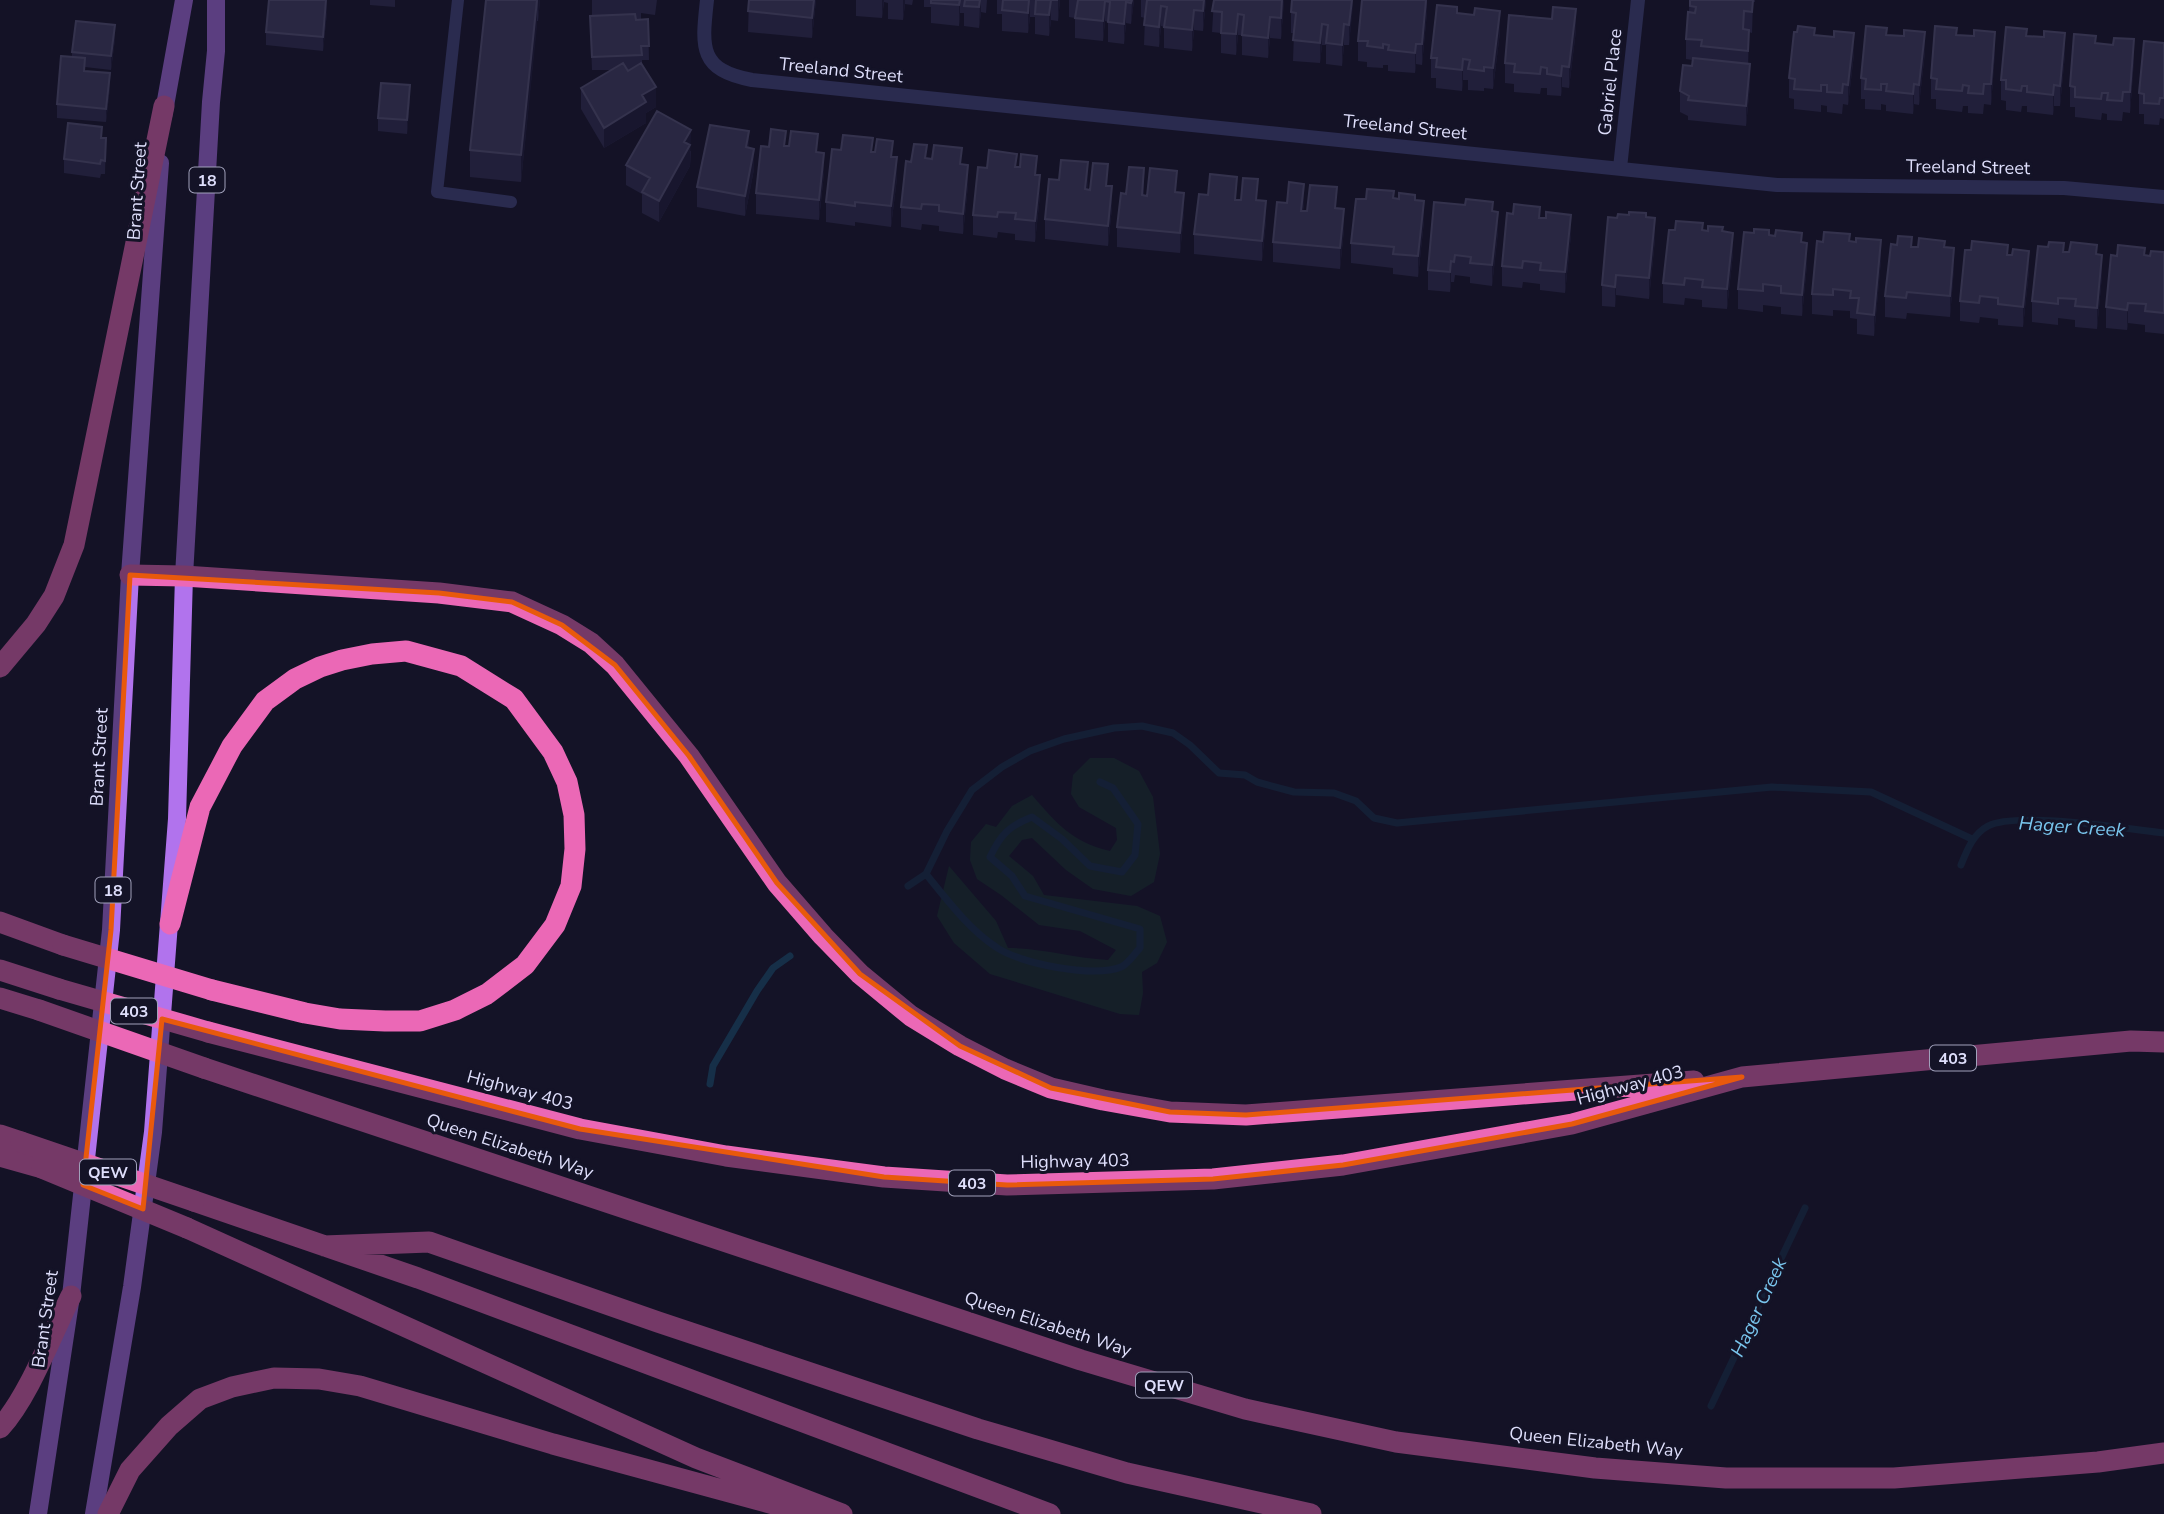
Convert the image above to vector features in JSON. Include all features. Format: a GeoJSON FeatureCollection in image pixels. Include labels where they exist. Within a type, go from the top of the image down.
{"type":"FeatureCollection","features":[{"type":"Feature","properties":{"kind":"highway"},"geometry":{"type":"LineString","coordinates":[[0,667],[36,624],[54,596],[74,545],[164,106]]}},
{"type":"Feature","properties":{"kind":"highway"},"geometry":{"type":"LineString","coordinates":[[130,575],[184,576],[439,593],[512,603],[562,625],[591,643],[615,665],[689,756],[777,883],[860,974],[911,1016],[960,1046],[1051,1088],[1170,1112],[1246,1115],[1742,1077]]}},
{"type":"Feature","properties":{"kind":"highway"},"geometry":{"type":"LineString","coordinates":[[0,922],[63,945],[212,990],[316,1016],[420,1021],[454,1010],[487,994],[525,965],[555,925],[571,886],[575,849],[574,815],[567,782],[553,752],[514,699],[461,666],[406,652],[372,654],[320,667],[295,679],[265,701],[232,746],[200,807],[170,924]]}},
{"type":"Feature","properties":{"kind":"highway","name":"Highway 403"},"geometry":{"type":"LineString","coordinates":[[0,970],[208,1032],[580,1129],[726,1156],[884,1177],[1007,1185],[1201,1179],[1343,1165],[1572,1124],[1742,1077],[2132,1041],[2164,1042]]}},
{"type":"Feature","properties":{"kind":"highway","name":"Queen Elizabeth Way"},"geometry":{"type":"LineString","coordinates":[[0,998],[1081,1360],[1245,1409],[1396,1442],[1595,1468],[1726,1478],[1894,1478],[2098,1462],[2164,1453]]}},
{"type":"Feature","properties":{"kind":"highway","name":"QEW"},"geometry":{"type":"LineString","coordinates":[[0,1135],[324,1246],[429,1242],[978,1429],[1127,1473],[1311,1514]]}},
{"type":"Feature","properties":{"kind":"highway"},"geometry":{"type":"LineString","coordinates":[[0,1156],[42,1168],[187,1228],[683,1453],[842,1514]]}},
{"type":"Feature","properties":{"kind":"highway"},"geometry":{"type":"LineString","coordinates":[[324,1246],[418,1278],[1050,1514]]}},
{"type":"Feature","properties":{"kind":"highway"},"geometry":{"type":"LineString","coordinates":[[0,1428],[10,1417],[26,1388],[71,1296]]}},
{"type":"Feature","properties":{"kind":"highway"},"geometry":{"type":"LineString","coordinates":[[108,1514],[130,1471],[169,1426],[200,1399],[232,1387],[274,1378],[319,1379],[360,1386],[553,1444],[810,1514]]}},
{"type":"Feature","properties":{"kind":"main road","name":"Brant Street"},"geometry":{"type":"LineString","coordinates":[[38,1514],[71,1296],[111,930],[130,575],[164,106],[184,0]]}},
{"type":"Feature","properties":{"kind":"main road","name":"18"},"geometry":{"type":"LineString","coordinates":[[94,1514],[132,1287],[153,1132],[170,924],[177,819],[184,576],[216,51],[213,0]]}},
{"type":"Feature","properties":{"kind":"street","name":"Treeland Street"},"geometry":{"type":"LineString","coordinates":[[707,0],[703,37],[708,55],[720,70],[742,78],[1777,185],[2064,188],[2164,197]]}},
{"type":"Feature","properties":{"kind":"street","name":"Gabriel Place"},"geometry":{"type":"LineString","coordinates":[[1620,168],[1638,0]]}},
{"type":"Feature","properties":{"kind":"lane"},"geometry":{"type":"LineString","coordinates":[[458,0],[437,192],[512,202]]}},
{"type":"Feature","properties":{"kind":"highlighted area"},"geometry":{"type":"Polygon","coordinates":[[[130,575],[439,593],[512,602],[562,625],[615,665],[689,756],[777,883],[860,974],[960,1046],[1051,1088],[1170,1112],[1246,1115],[1742,1077],[1572,1124],[1343,1165],[1213,1179],[1007,1185],[884,1177],[580,1129],[162,1019],[143,1209],[83,1185],[111,930],[130,575]]]}},
{"type":"Feature","properties":{"kind":"green space"},"geometry":{"type":"Polygon","coordinates":[[[1090,758],[1114,758],[1139,771],[1153,797],[1160,854],[1154,882],[1131,896],[1093,889],[1066,870],[1032,838],[1022,840],[1009,856],[1033,876],[1044,895],[1137,906],[1160,916],[1167,942],[1157,963],[1142,972],[1143,993],[1139,1015],[1120,1014],[990,974],[954,943],[937,916],[949,866],[996,921],[1008,948],[1108,960],[1116,950],[1080,931],[1039,925],[977,879],[970,860],[971,842],[986,824],[996,827],[1012,806],[1032,795],[1075,837],[1110,851],[1117,840],[1116,828],[1079,807],[1071,794],[1073,775],[1090,758]]]}},
{"type":"Feature","properties":{"kind":"building"},"geometry":{"type":"Polygon","coordinates":[[[269,0],[326,0],[323,37],[266,32],[269,0]]]}},
{"type":"Feature","properties":{"kind":"building"},"geometry":{"type":"Polygon","coordinates":[[[486,0],[537,0],[521,155],[470,150],[486,0]]]}},
{"type":"Feature","properties":{"kind":"building"},"geometry":{"type":"Polygon","coordinates":[[[749,0],[814,0],[812,18],[748,11],[749,0]]]}},
{"type":"Feature","properties":{"kind":"building"},"geometry":{"type":"Polygon","coordinates":[[[931,0],[960,0],[959,5],[931,3],[931,0]]]}},
{"type":"Feature","properties":{"kind":"building"},"geometry":{"type":"Polygon","coordinates":[[[965,0],[980,0],[979,7],[964,6],[965,0]]]}},
{"type":"Feature","properties":{"kind":"building"},"geometry":{"type":"Polygon","coordinates":[[[1003,0],[1029,0],[1028,13],[1002,10],[1003,0]]]}},
{"type":"Feature","properties":{"kind":"building"},"geometry":{"type":"Polygon","coordinates":[[[1036,0],[1051,0],[1049,15],[1035,14],[1036,0]]]}},
{"type":"Feature","properties":{"kind":"building"},"geometry":{"type":"Polygon","coordinates":[[[1078,0],[1132,0],[1131,3],[1126,2],[1124,24],[1108,22],[1110,2],[1105,1],[1103,21],[1075,18],[1078,0]]]}},
{"type":"Feature","properties":{"kind":"building"},"geometry":{"type":"Polygon","coordinates":[[[1147,0],[1204,0],[1203,11],[1194,10],[1192,30],[1164,27],[1167,7],[1161,6],[1159,27],[1144,25],[1147,0]]]}},
{"type":"Feature","properties":{"kind":"building"},"geometry":{"type":"Polygon","coordinates":[[[1214,0],[1282,0],[1281,18],[1270,17],[1268,38],[1242,35],[1244,15],[1238,14],[1236,34],[1221,33],[1222,12],[1212,11],[1214,0]]]}},
{"type":"Feature","properties":{"kind":"building"},"geometry":{"type":"Polygon","coordinates":[[[1292,0],[1352,0],[1349,25],[1344,24],[1342,45],[1326,43],[1328,25],[1322,24],[1320,43],[1293,40],[1296,13],[1291,12],[1292,0]]]}},
{"type":"Feature","properties":{"kind":"building"},"geometry":{"type":"Polygon","coordinates":[[[1362,0],[1426,0],[1422,44],[1416,44],[1415,53],[1388,50],[1389,45],[1383,44],[1383,48],[1367,46],[1368,41],[1358,41],[1362,0]]]}},
{"type":"Feature","properties":{"kind":"building"},"geometry":{"type":"Polygon","coordinates":[[[1690,0],[1753,0],[1752,12],[1744,11],[1743,29],[1749,30],[1748,51],[1701,46],[1702,40],[1686,39],[1688,12],[1695,13],[1696,7],[1690,6],[1690,0]]]}},
{"type":"Feature","properties":{"kind":"building"},"geometry":{"type":"Polygon","coordinates":[[[1437,5],[1457,7],[1457,13],[1474,15],[1475,8],[1500,11],[1493,68],[1484,67],[1484,71],[1468,69],[1470,60],[1463,59],[1462,70],[1436,67],[1437,58],[1431,58],[1437,5]]]}},
{"type":"Feature","properties":{"kind":"building"},"geometry":{"type":"Polygon","coordinates":[[[1553,7],[1576,9],[1569,67],[1562,66],[1561,76],[1547,74],[1547,68],[1541,67],[1540,74],[1514,72],[1515,64],[1505,63],[1509,15],[1552,19],[1553,7]]]}},
{"type":"Feature","properties":{"kind":"building"},"geometry":{"type":"Polygon","coordinates":[[[635,14],[636,20],[648,19],[649,46],[641,46],[642,55],[592,57],[590,16],[635,14]]]}},
{"type":"Feature","properties":{"kind":"building"},"geometry":{"type":"Polygon","coordinates":[[[76,21],[115,25],[111,56],[72,52],[76,21]]]}},
{"type":"Feature","properties":{"kind":"building"},"geometry":{"type":"Polygon","coordinates":[[[1798,26],[1815,28],[1814,35],[1834,37],[1834,31],[1854,33],[1848,85],[1843,84],[1842,93],[1827,92],[1827,85],[1821,85],[1821,91],[1794,89],[1795,79],[1789,78],[1794,32],[1797,32],[1798,26]]]}},
{"type":"Feature","properties":{"kind":"building"},"geometry":{"type":"Polygon","coordinates":[[[1866,26],[1887,28],[1886,35],[1904,36],[1904,30],[1925,32],[1919,85],[1914,84],[1913,94],[1886,91],[1887,84],[1881,84],[1881,90],[1865,89],[1866,79],[1861,78],[1866,26]]]}},
{"type":"Feature","properties":{"kind":"building"},"geometry":{"type":"Polygon","coordinates":[[[1935,26],[1957,28],[1956,35],[1974,36],[1974,30],[1995,32],[1991,84],[1984,84],[1983,94],[1968,93],[1969,86],[1963,85],[1962,91],[1936,89],[1937,79],[1931,78],[1935,26]]]}},
{"type":"Feature","properties":{"kind":"building"},"geometry":{"type":"Polygon","coordinates":[[[2006,27],[2027,29],[2026,36],[2044,37],[2044,31],[2065,33],[2060,86],[2054,85],[2053,95],[2027,92],[2027,86],[2022,86],[2021,91],[2006,89],[2006,80],[2001,80],[2006,27]]]}},
{"type":"Feature","properties":{"kind":"building"},"geometry":{"type":"Polygon","coordinates":[[[2074,34],[2096,36],[2095,43],[2113,45],[2114,38],[2134,39],[2130,92],[2123,92],[2122,101],[2107,100],[2108,93],[2102,93],[2101,99],[2075,97],[2075,87],[2070,86],[2074,34]]]}},
{"type":"Feature","properties":{"kind":"building"},"geometry":{"type":"Polygon","coordinates":[[[2144,41],[2164,43],[2164,98],[2160,98],[2159,104],[2144,103],[2144,94],[2139,93],[2144,41]]]}},
{"type":"Feature","properties":{"kind":"building"},"geometry":{"type":"Polygon","coordinates":[[[61,56],[85,58],[84,71],[110,73],[106,109],[57,104],[61,56]]]}},
{"type":"Feature","properties":{"kind":"building"},"geometry":{"type":"Polygon","coordinates":[[[1693,58],[1750,64],[1746,106],[1688,100],[1689,96],[1680,91],[1683,65],[1692,66],[1693,58]]]}},
{"type":"Feature","properties":{"kind":"building"},"geometry":{"type":"Polygon","coordinates":[[[623,63],[628,71],[641,63],[656,87],[642,95],[646,102],[604,128],[581,88],[623,63]]]}},
{"type":"Feature","properties":{"kind":"building"},"geometry":{"type":"Polygon","coordinates":[[[381,83],[410,85],[407,120],[378,118],[381,83]]]}},
{"type":"Feature","properties":{"kind":"building"},"geometry":{"type":"Polygon","coordinates":[[[657,111],[691,130],[684,142],[690,145],[659,201],[642,192],[650,178],[626,165],[657,111]]]}},
{"type":"Feature","properties":{"kind":"building"},"geometry":{"type":"Polygon","coordinates":[[[68,123],[102,127],[101,138],[106,138],[105,161],[101,160],[100,164],[64,159],[68,123]]]}},
{"type":"Feature","properties":{"kind":"building"},"geometry":{"type":"Polygon","coordinates":[[[710,125],[749,131],[746,147],[754,149],[745,196],[697,187],[710,125]]]}},
{"type":"Feature","properties":{"kind":"building"},"geometry":{"type":"Polygon","coordinates":[[[771,129],[786,131],[784,146],[789,146],[791,131],[818,134],[816,152],[824,153],[819,200],[756,193],[761,146],[769,147],[771,129]]]}},
{"type":"Feature","properties":{"kind":"building"},"geometry":{"type":"Polygon","coordinates":[[[843,135],[873,138],[871,152],[875,152],[877,139],[893,141],[891,157],[897,157],[891,206],[855,202],[855,206],[826,202],[832,149],[841,150],[843,135]]]}},
{"type":"Feature","properties":{"kind":"building"},"geometry":{"type":"Polygon","coordinates":[[[914,144],[927,145],[925,158],[932,159],[934,145],[962,148],[960,164],[968,165],[963,214],[939,211],[939,205],[922,204],[921,209],[901,207],[906,161],[911,162],[914,144]]]}},
{"type":"Feature","properties":{"kind":"building"},"geometry":{"type":"Polygon","coordinates":[[[989,150],[1017,154],[1015,167],[1020,167],[1021,154],[1037,156],[1035,175],[1040,175],[1035,221],[1015,219],[1016,213],[998,212],[997,217],[973,215],[978,167],[987,168],[989,150]]]}},
{"type":"Feature","properties":{"kind":"building"},"geometry":{"type":"Polygon","coordinates":[[[1061,160],[1088,162],[1085,189],[1090,190],[1093,163],[1108,164],[1106,186],[1112,186],[1108,226],[1045,219],[1049,179],[1059,180],[1061,160]]]}},
{"type":"Feature","properties":{"kind":"building"},"geometry":{"type":"Polygon","coordinates":[[[1129,167],[1144,168],[1142,195],[1147,196],[1150,168],[1177,171],[1175,192],[1184,193],[1180,233],[1117,227],[1121,193],[1126,194],[1129,167]]]}},
{"type":"Feature","properties":{"kind":"building"},"geometry":{"type":"Polygon","coordinates":[[[1210,174],[1237,177],[1235,200],[1241,200],[1243,178],[1258,179],[1256,200],[1266,201],[1262,241],[1194,234],[1199,194],[1208,195],[1210,174]]]}},
{"type":"Feature","properties":{"kind":"building"},"geometry":{"type":"Polygon","coordinates":[[[1289,182],[1304,184],[1301,211],[1307,211],[1310,185],[1337,187],[1335,208],[1344,209],[1340,248],[1273,242],[1277,202],[1287,203],[1289,182]]]}},
{"type":"Feature","properties":{"kind":"building"},"geometry":{"type":"Polygon","coordinates":[[[1367,189],[1394,191],[1393,198],[1399,199],[1399,193],[1415,195],[1415,200],[1424,201],[1418,256],[1393,254],[1394,247],[1351,243],[1356,199],[1366,199],[1367,189]]]}},
{"type":"Feature","properties":{"kind":"building"},"geometry":{"type":"Polygon","coordinates":[[[1466,199],[1493,202],[1492,211],[1498,212],[1492,265],[1470,263],[1471,257],[1455,255],[1454,262],[1451,261],[1450,272],[1428,270],[1434,202],[1465,205],[1466,199]]]}},
{"type":"Feature","properties":{"kind":"building"},"geometry":{"type":"Polygon","coordinates":[[[1514,204],[1540,207],[1539,218],[1546,218],[1546,212],[1571,215],[1565,272],[1540,270],[1541,263],[1523,261],[1522,268],[1502,266],[1507,213],[1513,214],[1514,204]]]}},
{"type":"Feature","properties":{"kind":"building"},"geometry":{"type":"Polygon","coordinates":[[[1629,212],[1646,213],[1646,217],[1655,218],[1649,278],[1616,275],[1615,287],[1602,285],[1608,217],[1617,218],[1618,214],[1629,215],[1629,212]]]}},
{"type":"Feature","properties":{"kind":"building"},"geometry":{"type":"Polygon","coordinates":[[[1676,221],[1703,223],[1702,230],[1708,231],[1708,226],[1723,227],[1722,231],[1733,233],[1727,289],[1702,287],[1703,280],[1685,278],[1684,285],[1663,283],[1669,230],[1675,230],[1676,221]]]}},
{"type":"Feature","properties":{"kind":"building"},"geometry":{"type":"Polygon","coordinates":[[[1754,229],[1769,230],[1769,235],[1775,236],[1776,230],[1802,233],[1801,242],[1807,243],[1802,295],[1781,293],[1781,286],[1763,284],[1763,291],[1738,289],[1744,232],[1754,233],[1754,229]]]}},
{"type":"Feature","properties":{"kind":"building"},"geometry":{"type":"Polygon","coordinates":[[[1824,232],[1850,234],[1849,241],[1856,242],[1856,238],[1881,240],[1874,315],[1857,313],[1859,298],[1850,298],[1851,291],[1833,289],[1833,295],[1812,294],[1817,241],[1823,242],[1824,232]]]}},
{"type":"Feature","properties":{"kind":"building"},"geometry":{"type":"Polygon","coordinates":[[[1898,236],[1912,237],[1911,247],[1918,247],[1919,238],[1945,241],[1944,247],[1954,248],[1950,296],[1907,292],[1906,298],[1885,296],[1891,244],[1897,245],[1898,236]]]}},
{"type":"Feature","properties":{"kind":"building"},"geometry":{"type":"Polygon","coordinates":[[[1972,241],[2008,245],[2007,255],[2012,255],[2013,249],[2029,251],[2023,307],[1998,304],[1998,298],[1980,296],[1979,303],[1960,301],[1965,250],[1971,250],[1972,241]]]}},
{"type":"Feature","properties":{"kind":"building"},"geometry":{"type":"Polygon","coordinates":[[[2049,242],[2064,243],[2063,252],[2069,252],[2071,242],[2097,245],[2096,254],[2102,255],[2097,308],[2075,306],[2076,299],[2058,298],[2058,304],[2032,301],[2038,246],[2048,247],[2049,242]]]}},
{"type":"Feature","properties":{"kind":"building"},"geometry":{"type":"Polygon","coordinates":[[[2118,245],[2145,248],[2144,255],[2150,256],[2151,251],[2164,252],[2164,313],[2145,311],[2146,304],[2128,303],[2127,310],[2106,307],[2111,255],[2117,256],[2118,245]]]}},
{"type":"Feature","properties":{"kind":"waterway"},"geometry":{"type":"LineString","coordinates":[[926,874],[947,831],[972,790],[1002,767],[1030,751],[1064,739],[1114,728],[1142,726],[1173,733],[1219,773],[1245,775],[1257,782],[1294,792],[1334,793],[1356,801],[1374,818],[1397,823],[1772,787],[1871,792],[1972,839]]}},
{"type":"Feature","properties":{"kind":"waterway"},"geometry":{"type":"LineString","coordinates":[[908,886],[926,874],[977,932],[996,947],[1022,959],[1076,970],[1109,970],[1121,967],[1140,948],[1140,929],[1025,896],[1012,876],[990,857],[1006,832],[1032,817],[1062,839],[1090,866],[1122,872],[1135,855],[1138,824],[1113,788],[1100,782]]}},
{"type":"Feature","properties":{"kind":"waterway","name":"Hager Creek"},"geometry":{"type":"LineString","coordinates":[[1961,865],[1978,833],[1988,826],[2002,822],[2073,822],[2164,833]]}},
{"type":"Feature","properties":{"kind":"waterway"},"geometry":{"type":"LineString","coordinates":[[710,1084],[713,1066],[757,991],[773,968],[790,956]]}},
{"type":"Feature","properties":{"kind":"waterway","name":"Hager Creek"},"geometry":{"type":"LineString","coordinates":[[1711,1406],[1805,1208]]}}]}
